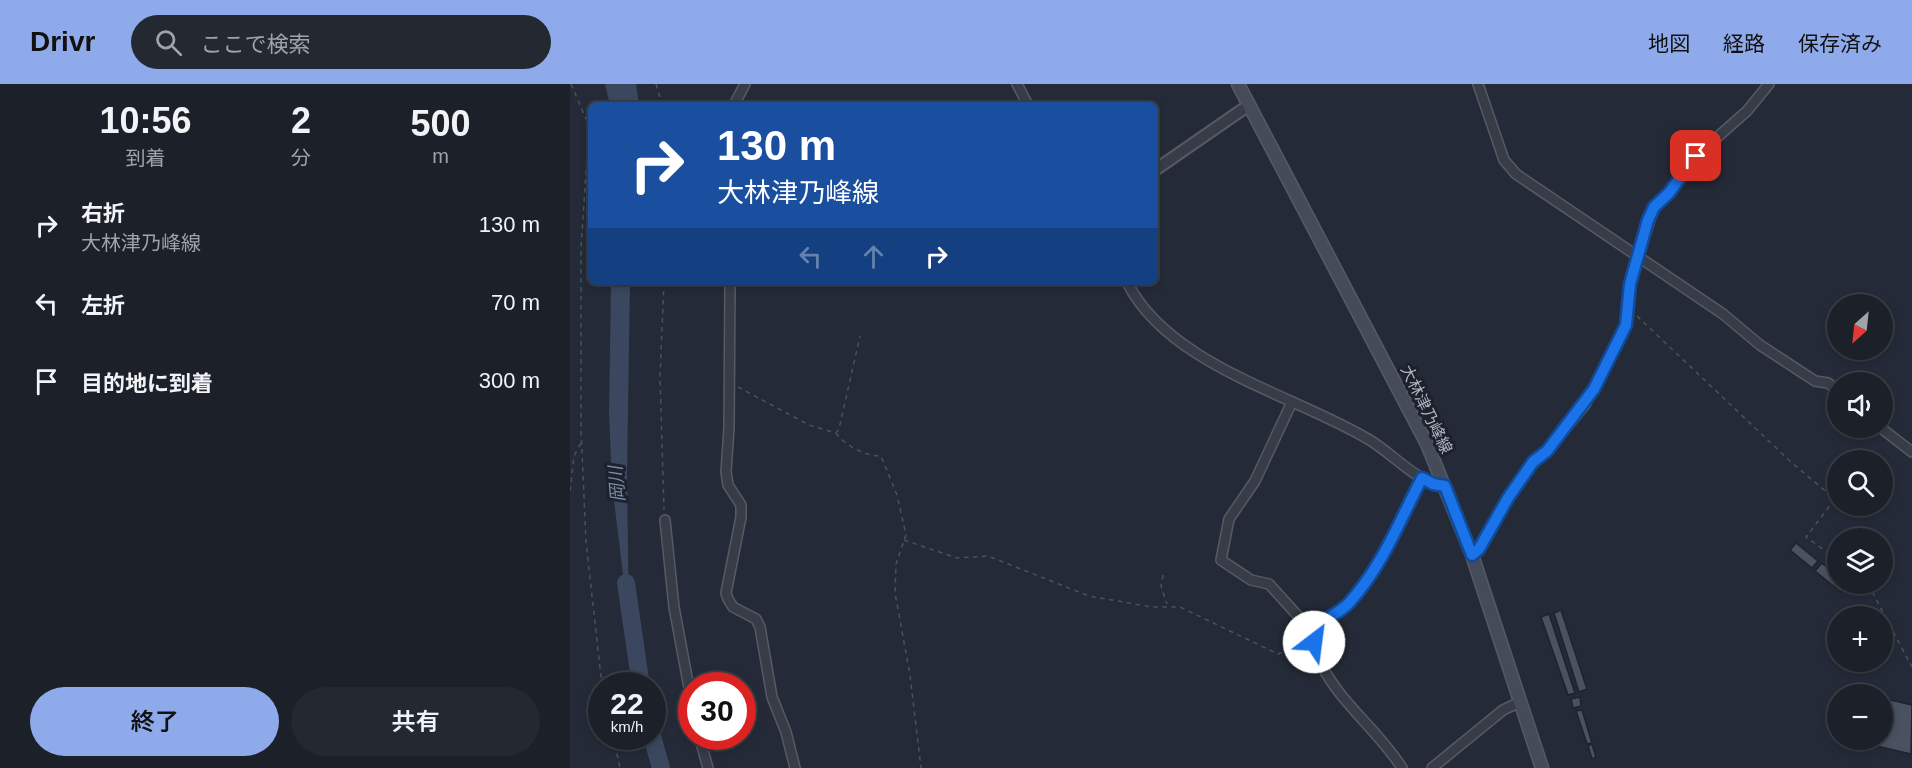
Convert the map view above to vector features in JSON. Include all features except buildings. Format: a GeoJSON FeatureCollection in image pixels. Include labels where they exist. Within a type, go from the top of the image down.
{"type":"FeatureCollection","features":[{"type":"Feature","properties":{"kind":"main road","name":"大林津乃峰線"},"geometry":{"type":"LineString","coordinates":[[1238,84],[1401,392],[1445,486],[1472,555],[1542,768]]}},
{"type":"Feature","properties":{"kind":"street"},"geometry":{"type":"LineString","coordinates":[[736,102],[745,84]]}},
{"type":"Feature","properties":{"kind":"street"},"geometry":{"type":"LineString","coordinates":[[1017,84],[1026,102]]}},
{"type":"Feature","properties":{"kind":"street"},"geometry":{"type":"LineString","coordinates":[[1478,84],[1504,160],[1516,174],[1638,259],[1723,314],[1760,345],[1815,381],[1827,383]]}},
{"type":"Feature","properties":{"kind":"street"},"geometry":{"type":"LineString","coordinates":[[1472,555],[1479,549],[1508,498],[1533,462],[1547,451],[1584,405],[1622,336],[1628,314],[1630,284],[1654,207],[1669,193],[1696,156],[1747,111],[1769,84]]}},
{"type":"Feature","properties":{"kind":"street"},"geometry":{"type":"LineString","coordinates":[[1158,168],[1249,105]]}},
{"type":"Feature","properties":{"kind":"street"},"geometry":{"type":"LineString","coordinates":[[730,285],[726,472],[728,485],[741,505],[741,517],[726,593],[733,607],[751,616],[760,627],[772,697],[786,732],[795,768]]}},
{"type":"Feature","properties":{"kind":"street"},"geometry":{"type":"LineString","coordinates":[[1129,285],[1146,313],[1178,342],[1368,439],[1422,478],[1433,484],[1445,486]]}},
{"type":"Feature","properties":{"kind":"street"},"geometry":{"type":"LineString","coordinates":[[1292,402],[1255,481],[1229,519],[1221,560],[1251,580],[1269,584],[1308,627],[1315,631]]}},
{"type":"Feature","properties":{"kind":"street"},"geometry":{"type":"LineString","coordinates":[[1893,438],[1912,453]]}},
{"type":"Feature","properties":{"kind":"street"},"geometry":{"type":"LineString","coordinates":[[1402,768],[1342,697],[1317,656],[1314,642],[1315,631],[1330,615],[1349,603],[1371,573],[1406,514],[1422,478]]}},
{"type":"Feature","properties":{"kind":"street"},"geometry":{"type":"LineString","coordinates":[[665,520],[674,607],[686,672]]}},
{"type":"Feature","properties":{"kind":"street"},"geometry":{"type":"LineString","coordinates":[[1432,768],[1503,710],[1520,702]]}},
{"type":"Feature","properties":{"kind":"street"},"geometry":{"type":"LineString","coordinates":[[703,750],[708,768]]}},
{"type":"Feature","properties":{"kind":"path"},"geometry":{"type":"LineString","coordinates":[[571,84],[588,122]]}},
{"type":"Feature","properties":{"kind":"path"},"geometry":{"type":"LineString","coordinates":[[656,84],[661,102]]}},
{"type":"Feature","properties":{"kind":"path"},"geometry":{"type":"LineString","coordinates":[[588,153],[581,248],[582,442],[586,542],[600,672]]}},
{"type":"Feature","properties":{"kind":"path"},"geometry":{"type":"LineString","coordinates":[[664,285],[660,376],[665,520]]}},
{"type":"Feature","properties":{"kind":"path"},"geometry":{"type":"LineString","coordinates":[[1628,314],[1636,316],[1792,463],[1835,499],[1806,537],[1827,552]]}},
{"type":"Feature","properties":{"kind":"path"},"geometry":{"type":"LineString","coordinates":[[836,433],[839,429],[860,336]]}},
{"type":"Feature","properties":{"kind":"path"},"geometry":{"type":"LineString","coordinates":[[729,384],[736,385],[809,425],[836,433],[850,445],[873,456],[881,456],[897,495],[906,535],[896,564],[895,593],[910,675],[921,768]]}},
{"type":"Feature","properties":{"kind":"path"},"geometry":{"type":"LineString","coordinates":[[570,491],[574,456],[582,442]]}},
{"type":"Feature","properties":{"kind":"path"},"geometry":{"type":"LineString","coordinates":[[904,540],[957,558],[988,556],[1089,596],[1152,607],[1168,605],[1205,617],[1278,654],[1293,646],[1314,642]]}},
{"type":"Feature","properties":{"kind":"path"},"geometry":{"type":"LineString","coordinates":[[1163,575],[1161,586],[1168,605]]}},
{"type":"Feature","properties":{"kind":"path"},"geometry":{"type":"LineString","coordinates":[[1873,594],[1912,667]]}},
{"type":"Feature","properties":{"kind":"path"},"geometry":{"type":"LineString","coordinates":[[616,750],[620,768]]}},
{"type":"Feature","properties":{"kind":"water"},"geometry":{"type":"Polygon","coordinates":[[[605,84],[636,84],[639,102],[609,102],[605,84]]]}},
{"type":"Feature","properties":{"kind":"water"},"geometry":{"type":"Polygon","coordinates":[[[611,285],[630,285],[627,474],[629,624],[612,484],[609,412],[611,285]]]}},
{"type":"Feature","properties":{"kind":"waterway","name":"岡川"},"geometry":{"type":"LineString","coordinates":[[626,583],[639,672]]}},
{"type":"Feature","properties":{"kind":"waterway","name":"岡川"},"geometry":{"type":"LineString","coordinates":[[656,750],[661,768]]}},
{"type":"Feature","properties":{"kind":"route"},"geometry":{"type":"LineString","coordinates":[[1314,642],[1318,626],[1349,603],[1371,573],[1406,514],[1422,478],[1433,484],[1445,486],[1472,555],[1479,549],[1508,498],[1533,462],[1547,451],[1594,389],[1626,325],[1630,284],[1648,220],[1654,207],[1669,193],[1696,156]]}}]}
